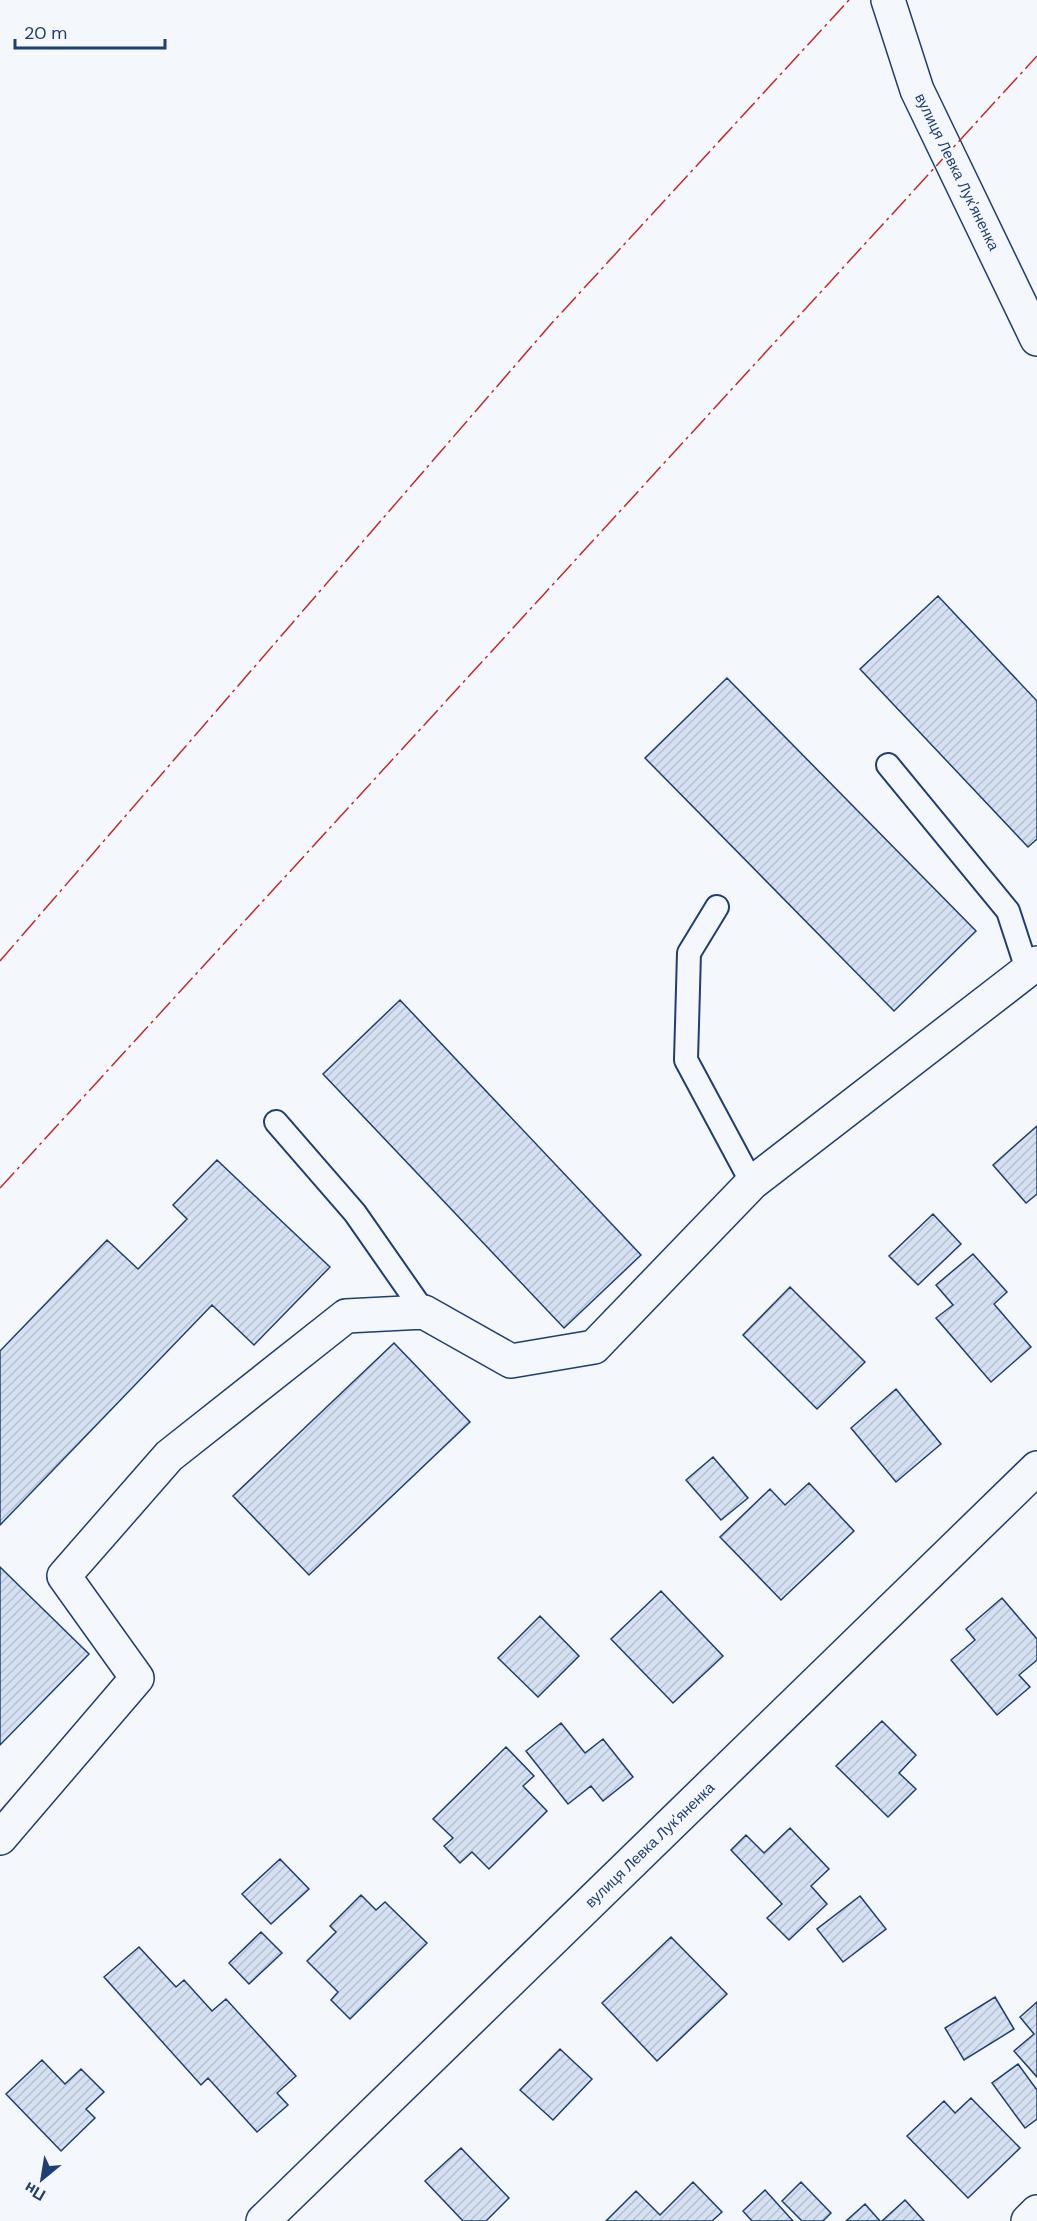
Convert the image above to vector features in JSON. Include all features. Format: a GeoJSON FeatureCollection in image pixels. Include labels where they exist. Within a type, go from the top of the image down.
{"type":"FeatureCollection","features":[{"type":"Feature","properties":{"kind":"street","name":"вулиця Левка Лук'яненка"},"geometry":{"type":"LineString","coordinates":[[888,0],[917,90],[1037,339]]}},
{"type":"Feature","properties":{"kind":"street"},"geometry":{"type":"LineString","coordinates":[[0,1838],[137,1678],[64,1576],[169,1456],[346,1316],[424,1312],[510,1362],[594,1347],[752,1183],[1033,967]]}},
{"type":"Feature","properties":{"kind":"street","name":"вулиця Левка Лук'яненка"},"geometry":{"type":"LineString","coordinates":[[263,2221],[1037,1468]]}},
{"type":"Feature","properties":{"kind":"street"},"geometry":{"type":"LineString","coordinates":[[1028,2221],[1037,2212]]}},
{"type":"Feature","properties":{"kind":"lane"},"geometry":{"type":"LineString","coordinates":[[888,765],[1008,910],[1033,967]]}},
{"type":"Feature","properties":{"kind":"lane"},"geometry":{"type":"LineString","coordinates":[[717,907],[689,953],[686,1060],[752,1183]]}},
{"type":"Feature","properties":{"kind":"lane"},"geometry":{"type":"LineString","coordinates":[[276,1122],[355,1213],[424,1312]]}},
{"type":"Feature","properties":{"kind":"building"},"geometry":{"type":"Polygon","coordinates":[[[938,596],[1037,701],[1037,839],[1028,847],[860,669],[938,596]]]}},
{"type":"Feature","properties":{"kind":"building"},"geometry":{"type":"Polygon","coordinates":[[[727,678],[976,931],[894,1011],[645,758],[727,678]]]}},
{"type":"Feature","properties":{"kind":"building"},"geometry":{"type":"Polygon","coordinates":[[[400,1000],[641,1255],[564,1328],[323,1074],[400,1000]]]}},
{"type":"Feature","properties":{"kind":"building"},"geometry":{"type":"Polygon","coordinates":[[[1037,1126],[1037,1194],[1026,1203],[993,1165],[1037,1126]]]}},
{"type":"Feature","properties":{"kind":"building"},"geometry":{"type":"Polygon","coordinates":[[[217,1160],[330,1267],[254,1345],[212,1305],[0,1525],[0,1351],[107,1240],[138,1269],[187,1219],[173,1205],[217,1160]]]}},
{"type":"Feature","properties":{"kind":"building"},"geometry":{"type":"Polygon","coordinates":[[[933,1214],[961,1244],[918,1285],[889,1256],[933,1214]]]}},
{"type":"Feature","properties":{"kind":"building"},"geometry":{"type":"Polygon","coordinates":[[[973,1254],[1007,1292],[994,1304],[1031,1347],[991,1382],[936,1318],[953,1305],[936,1285],[973,1254]]]}},
{"type":"Feature","properties":{"kind":"building"},"geometry":{"type":"Polygon","coordinates":[[[790,1287],[865,1362],[817,1409],[743,1335],[790,1287]]]}},
{"type":"Feature","properties":{"kind":"building"},"geometry":{"type":"Polygon","coordinates":[[[394,1343],[470,1422],[309,1575],[233,1496],[394,1343]]]}},
{"type":"Feature","properties":{"kind":"building"},"geometry":{"type":"Polygon","coordinates":[[[896,1389],[941,1444],[896,1482],[851,1428],[896,1389]]]}},
{"type":"Feature","properties":{"kind":"building"},"geometry":{"type":"Polygon","coordinates":[[[713,1457],[748,1498],[721,1520],[686,1480],[713,1457]]]}},
{"type":"Feature","properties":{"kind":"building"},"geometry":{"type":"Polygon","coordinates":[[[809,1483],[854,1531],[781,1600],[720,1537],[770,1489],[785,1505],[809,1483]]]}},
{"type":"Feature","properties":{"kind":"building"},"geometry":{"type":"Polygon","coordinates":[[[0,1567],[89,1654],[0,1745],[0,1567]]]}},
{"type":"Feature","properties":{"kind":"building"},"geometry":{"type":"Polygon","coordinates":[[[661,1591],[723,1656],[673,1703],[611,1639],[661,1591]]]}},
{"type":"Feature","properties":{"kind":"building"},"geometry":{"type":"Polygon","coordinates":[[[1002,1598],[1037,1639],[1037,1660],[1019,1675],[1030,1687],[997,1715],[951,1660],[975,1640],[966,1629],[1002,1598]]]}},
{"type":"Feature","properties":{"kind":"building"},"geometry":{"type":"Polygon","coordinates":[[[540,1616],[579,1656],[538,1697],[498,1658],[540,1616]]]}},
{"type":"Feature","properties":{"kind":"building"},"geometry":{"type":"Polygon","coordinates":[[[882,1721],[916,1755],[899,1773],[916,1789],[888,1817],[836,1766],[882,1721]]]}},
{"type":"Feature","properties":{"kind":"building"},"geometry":{"type":"Polygon","coordinates":[[[561,1723],[585,1753],[603,1739],[633,1777],[603,1801],[591,1786],[568,1804],[526,1751],[561,1723]]]}},
{"type":"Feature","properties":{"kind":"building"},"geometry":{"type":"Polygon","coordinates":[[[506,1747],[534,1776],[523,1786],[547,1811],[489,1869],[472,1852],[460,1863],[444,1846],[453,1838],[433,1819],[506,1747]]]}},
{"type":"Feature","properties":{"kind":"building"},"geometry":{"type":"Polygon","coordinates":[[[790,1828],[829,1869],[811,1886],[827,1904],[789,1940],[767,1918],[782,1904],[731,1850],[746,1835],[764,1853],[790,1828]]]}},
{"type":"Feature","properties":{"kind":"building"},"geometry":{"type":"Polygon","coordinates":[[[280,1859],[309,1889],[271,1924],[242,1894],[280,1859]]]}},
{"type":"Feature","properties":{"kind":"building"},"geometry":{"type":"Polygon","coordinates":[[[361,1895],[376,1910],[385,1902],[427,1943],[350,2019],[331,2000],[338,1992],[307,1961],[336,1932],[330,1926],[361,1895]]]}},
{"type":"Feature","properties":{"kind":"building"},"geometry":{"type":"Polygon","coordinates":[[[860,1896],[886,1929],[843,1962],[817,1929],[860,1896]]]}},
{"type":"Feature","properties":{"kind":"building"},"geometry":{"type":"Polygon","coordinates":[[[261,1932],[282,1953],[249,1984],[229,1963],[261,1932]]]}},
{"type":"Feature","properties":{"kind":"building"},"geometry":{"type":"Polygon","coordinates":[[[671,1937],[727,1994],[657,2061],[602,2003],[671,1937]]]}},
{"type":"Feature","properties":{"kind":"building"},"geometry":{"type":"Polygon","coordinates":[[[139,1947],[176,1987],[184,1980],[212,2011],[226,1999],[296,2076],[277,2093],[288,2105],[257,2132],[208,2078],[201,2085],[104,1977],[139,1947]]]}},
{"type":"Feature","properties":{"kind":"building"},"geometry":{"type":"Polygon","coordinates":[[[995,1997],[1014,2029],[964,2060],[945,2028],[995,1997]]]}},
{"type":"Feature","properties":{"kind":"building"},"geometry":{"type":"Polygon","coordinates":[[[1037,2002],[1037,2077],[1014,2051],[1034,2034],[1020,2017],[1037,2002]]]}},
{"type":"Feature","properties":{"kind":"building"},"geometry":{"type":"Polygon","coordinates":[[[560,2049],[592,2079],[553,2120],[520,2090],[560,2049]]]}},
{"type":"Feature","properties":{"kind":"building"},"geometry":{"type":"Polygon","coordinates":[[[42,2060],[65,2084],[81,2069],[104,2092],[86,2109],[95,2118],[61,2151],[6,2094],[42,2060]]]}},
{"type":"Feature","properties":{"kind":"building"},"geometry":{"type":"Polygon","coordinates":[[[1018,2064],[1037,2090],[1037,2119],[1025,2128],[992,2083],[1018,2064]]]}},
{"type":"Feature","properties":{"kind":"building"},"geometry":{"type":"Polygon","coordinates":[[[971,2098],[1020,2148],[968,2198],[907,2136],[944,2101],[955,2113],[971,2098]]]}},
{"type":"Feature","properties":{"kind":"building"},"geometry":{"type":"Polygon","coordinates":[[[461,2148],[509,2198],[486,2221],[463,2221],[425,2181],[461,2148]]]}},
{"type":"Feature","properties":{"kind":"building"},"geometry":{"type":"Polygon","coordinates":[[[693,2182],[722,2212],[712,2221],[606,2221],[636,2191],[660,2215],[693,2182]]]}},
{"type":"Feature","properties":{"kind":"building"},"geometry":{"type":"Polygon","coordinates":[[[801,2182],[831,2213],[823,2221],[802,2221],[782,2201],[801,2182]]]}},
{"type":"Feature","properties":{"kind":"building"},"geometry":{"type":"Polygon","coordinates":[[[765,2190],[793,2221],[752,2221],[743,2211],[765,2190]]]}},
{"type":"Feature","properties":{"kind":"building"},"geometry":{"type":"Polygon","coordinates":[[[905,2200],[924,2221],[882,2221],[905,2200]]]}},
{"type":"Feature","properties":{"kind":"building"},"geometry":{"type":"Polygon","coordinates":[[[865,2204],[880,2221],[846,2221],[865,2204]]]}},
{"type":"Feature","properties":{"kind":"power"},"geometry":{"type":"LineString","coordinates":[[0,961],[551,324],[849,0]]}},
{"type":"Feature","properties":{"kind":"power"},"geometry":{"type":"LineString","coordinates":[[0,1188],[1037,56]]}}]}
